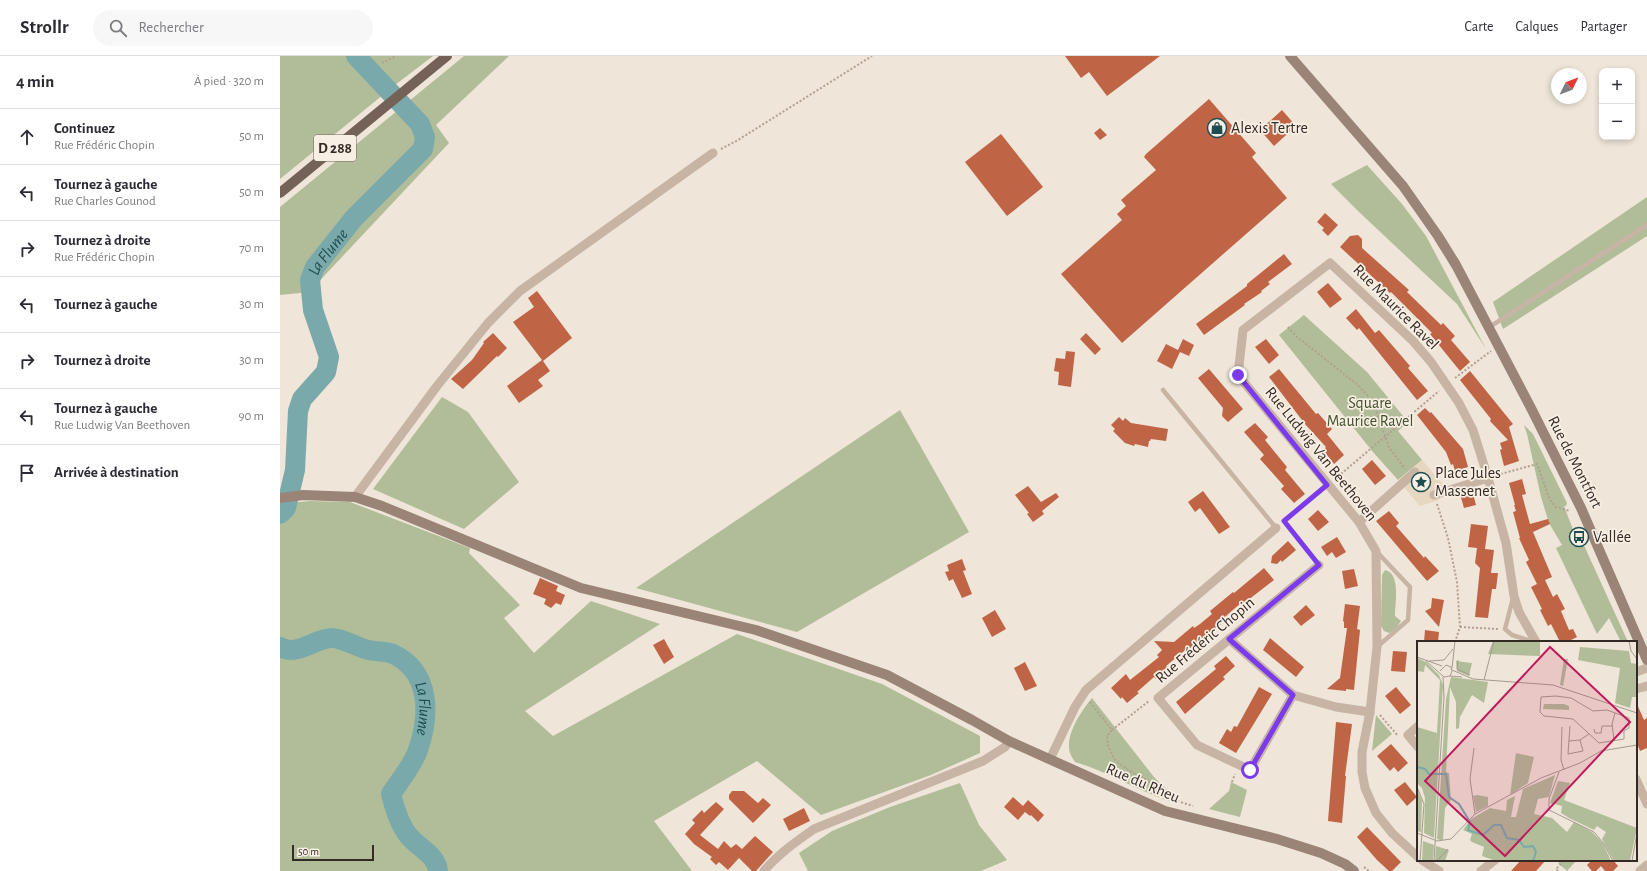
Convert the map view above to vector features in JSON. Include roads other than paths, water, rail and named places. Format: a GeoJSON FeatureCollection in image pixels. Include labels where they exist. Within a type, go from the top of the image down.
{"type":"FeatureCollection","features":[{"type":"Feature","properties":{"kind":"main road","name":"D 288"},"geometry":{"type":"LineString","coordinates":[[280,193],[447,56]]}},
{"type":"Feature","properties":{"kind":"street","name":"Rue de Montfort"},"geometry":{"type":"LineString","coordinates":[[1290,56],[1404,186],[1445,248],[1532,410],[1582,508],[1647,660]]}},
{"type":"Feature","properties":{"kind":"street"},"geometry":{"type":"LineString","coordinates":[[355,497],[441,380],[488,323],[520,291],[713,153]]}},
{"type":"Feature","properties":{"kind":"street","name":"Rue Maurice Ravel"},"geometry":{"type":"LineString","coordinates":[[1330,264],[1413,341],[1432,362],[1460,403],[1473,430],[1488,478],[1506,543],[1514,596],[1519,612],[1534,641]]}},
{"type":"Feature","properties":{"kind":"street","name":"Rue Ludwig Van Beethoven"},"geometry":{"type":"LineString","coordinates":[[1330,264],[1243,330],[1238,375],[1359,522],[1376,550]]}},
{"type":"Feature","properties":{"kind":"street"},"geometry":{"type":"LineString","coordinates":[[1359,522],[1413,474]]}},
{"type":"Feature","properties":{"kind":"street"},"geometry":{"type":"LineString","coordinates":[[1434,495],[1488,478]]}},
{"type":"Feature","properties":{"kind":"street","name":"Rue du Rheu"},"geometry":{"type":"LineString","coordinates":[[280,498],[302,495],[355,497],[382,506],[581,588],[756,630],[887,676],[1009,741],[1165,811],[1277,839],[1321,853],[1359,869]]}},
{"type":"Feature","properties":{"kind":"street"},"geometry":{"type":"LineString","coordinates":[[1050,759],[1075,707],[1084,694],[1097,680],[1276,528]]}},
{"type":"Feature","properties":{"kind":"street"},"geometry":{"type":"LineString","coordinates":[[1376,550],[1377,648],[1371,708],[1362,752],[1362,772],[1365,788],[1376,813],[1392,833],[1417,856]]}},
{"type":"Feature","properties":{"kind":"street","name":"Rue Frédéric Chopin"},"geometry":{"type":"LineString","coordinates":[[1293,695],[1250,770],[1197,746],[1158,698],[1319,565]]}},
{"type":"Feature","properties":{"kind":"street"},"geometry":{"type":"LineString","coordinates":[[1229,639],[1293,695],[1336,707],[1371,708]]}},
{"type":"Feature","properties":{"kind":"street"},"geometry":{"type":"LineString","coordinates":[[1637,672],[1647,668]]}},
{"type":"Feature","properties":{"kind":"street"},"geometry":{"type":"LineString","coordinates":[[1637,689],[1647,686]]}},
{"type":"Feature","properties":{"kind":"street"},"geometry":{"type":"LineString","coordinates":[[1417,727],[1408,735],[1417,746]]}},
{"type":"Feature","properties":{"kind":"street"},"geometry":{"type":"LineString","coordinates":[[764,871],[792,844],[814,829],[983,761],[1004,747],[1009,741]]}},
{"type":"Feature","properties":{"kind":"street"},"geometry":{"type":"LineString","coordinates":[[1637,781],[1647,804]]}},
{"type":"Feature","properties":{"kind":"street"},"geometry":{"type":"LineString","coordinates":[[1481,871],[1494,861]]}},
{"type":"Feature","properties":{"kind":"street"},"geometry":{"type":"LineString","coordinates":[[1425,865],[1439,871]]}},
{"type":"Feature","properties":{"kind":"street"},"geometry":{"type":"LineString","coordinates":[[1640,871],[1647,865]]}},
{"type":"Feature","properties":{"kind":"lane"},"geometry":{"type":"LineString","coordinates":[[1488,328],[1647,225]]}},
{"type":"Feature","properties":{"kind":"lane"},"geometry":{"type":"LineString","coordinates":[[1163,390],[1276,528]]}},
{"type":"Feature","properties":{"kind":"lane"},"geometry":{"type":"LineString","coordinates":[[1376,550],[1410,588],[1408,620],[1377,648]]}},
{"type":"Feature","properties":{"kind":"lane"},"geometry":{"type":"LineString","coordinates":[[1514,596],[1505,628],[1512,635],[1532,641]]}},
{"type":"Feature","properties":{"kind":"waterway","name":"La Flume"},"geometry":{"type":"LineString","coordinates":[[280,514],[286,508],[295,470],[298,411],[302,399],[326,372],[329,357],[313,310],[310,280],[315,267],[354,218],[423,149],[425,137],[420,124],[356,56]]}},
{"type":"Feature","properties":{"kind":"waterway","name":"La Flume"},"geometry":{"type":"LineString","coordinates":[[280,647],[293,650],[300,649],[319,641],[336,638],[372,651],[393,654],[405,662],[415,672],[421,683],[424,696],[425,709],[422,737],[413,761],[391,794],[405,831],[434,860],[438,871]]}},
{"type":"Feature","properties":{"kind":"place","name":"Alexis Tertre"},"geometry":{"type":"Point","coordinates":[1217,128]}},
{"type":"Feature","properties":{"kind":"place","name":"Place Jules Massenet"},"geometry":{"type":"Point","coordinates":[1421,482]}},
{"type":"Feature","properties":{"kind":"place","name":"Vallée"},"geometry":{"type":"Point","coordinates":[1579,537]}},
{"type":"Feature","properties":{"kind":"park label","name":"Square Maurice Ravel"},"geometry":{"type":"Point","coordinates":[1370,412]}}]}
